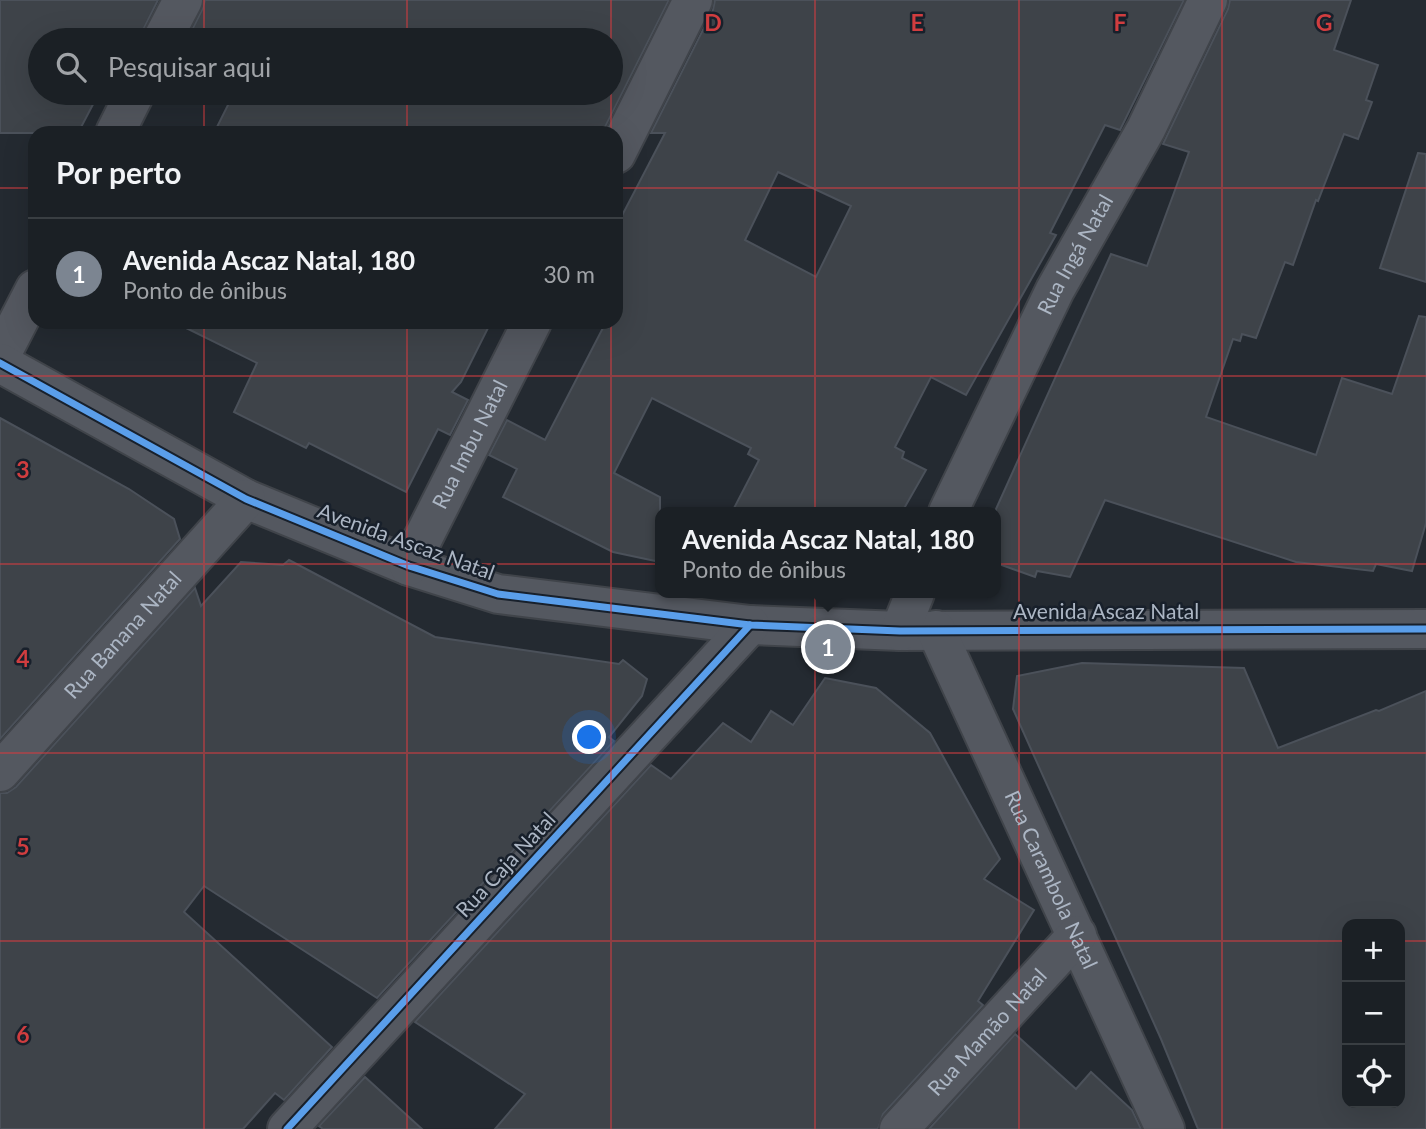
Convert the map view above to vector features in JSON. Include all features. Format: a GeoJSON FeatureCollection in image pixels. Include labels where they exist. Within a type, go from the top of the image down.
{"type":"FeatureCollection","features":[{"type":"Feature","properties":{"kind":"street"},"geometry":{"type":"LineString","coordinates":[[168,28],[183,0]]}},
{"type":"Feature","properties":{"kind":"street"},"geometry":{"type":"LineString","coordinates":[[623,140],[693,0]]}},
{"type":"Feature","properties":{"kind":"street","name":"Rua Ingá Natal"},"geometry":{"type":"LineString","coordinates":[[950,507],[1055,290],[1146,129],[1209,0]]}},
{"type":"Feature","properties":{"kind":"street"},"geometry":{"type":"LineString","coordinates":[[118,126],[129,105]]}},
{"type":"Feature","properties":{"kind":"street"},"geometry":{"type":"LineString","coordinates":[[0,357],[28,303]]}},
{"type":"Feature","properties":{"kind":"street","name":"Rua Imbu Natal"},"geometry":{"type":"LineString","coordinates":[[409,566],[528,329]]}},
{"type":"Feature","properties":{"kind":"street","name":"Avenida Ascaz Natal"},"geometry":{"type":"LineString","coordinates":[[0,363],[246,499],[409,566],[498,594],[750,625],[918,631],[1426,629]]}},
{"type":"Feature","properties":{"kind":"street","name":"Rua Banana Natal"},"geometry":{"type":"LineString","coordinates":[[0,772],[246,499]]}},
{"type":"Feature","properties":{"kind":"street"},"geometry":{"type":"LineString","coordinates":[[915,598],[918,631]]}},
{"type":"Feature","properties":{"kind":"street","name":"Rua Caja Natal"},"geometry":{"type":"LineString","coordinates":[[287,1129],[750,625]]}},
{"type":"Feature","properties":{"kind":"street","name":"Rua Carambola Natal"},"geometry":{"type":"LineString","coordinates":[[918,631],[1077,935],[1165,1129]]}},
{"type":"Feature","properties":{"kind":"street","name":"Rua Mamão Natal"},"geometry":{"type":"LineString","coordinates":[[899,1129],[1077,935]]}},
{"type":"Feature","properties":{"kind":"building"},"geometry":{"type":"Polygon","coordinates":[[[0,0],[158,0],[144,28],[28,28],[28,105],[93,105],[82,126],[28,126],[28,133],[0,133],[0,0]]]}},
{"type":"Feature","properties":{"kind":"building"},"geometry":{"type":"Polygon","coordinates":[[[205,0],[669,0],[623,91],[623,28],[193,28],[205,0]]]}},
{"type":"Feature","properties":{"kind":"building"},"geometry":{"type":"Polygon","coordinates":[[[715,0],[1184,0],[1120,130],[1105,125],[1050,233],[1056,235],[966,395],[931,377],[895,447],[904,452],[902,458],[926,470],[905,507],[735,507],[759,460],[748,454],[751,448],[652,398],[614,473],[660,497],[660,507],[655,507],[655,561],[613,552],[503,497],[517,469],[489,455],[507,420],[545,440],[602,329],[623,329],[623,214],[665,133],[651,133],[713,10],[715,0]],[[778,172],[745,240],[816,277],[851,206],[778,172]]]}},
{"type":"Feature","properties":{"kind":"building"},"geometry":{"type":"Polygon","coordinates":[[[1230,0],[1351,0],[1334,50],[1378,65],[1366,100],[1372,102],[1358,139],[1344,134],[1318,201],[1316,200],[1293,265],[1285,262],[1256,338],[1242,334],[1240,341],[1233,339],[1206,417],[1316,455],[1342,378],[1392,394],[1419,316],[1426,317],[1426,523],[1412,571],[1376,564],[1373,571],[1296,562],[1105,500],[1070,577],[1037,571],[1035,577],[1001,565],[1001,507],[997,507],[1111,254],[1147,266],[1189,152],[1163,144],[1230,0]]]}},
{"type":"Feature","properties":{"kind":"building"},"geometry":{"type":"Polygon","coordinates":[[[228,105],[616,105],[606,126],[218,126],[228,105]]]}},
{"type":"Feature","properties":{"kind":"building"},"geometry":{"type":"Polygon","coordinates":[[[1418,153],[1426,154],[1426,282],[1380,268],[1418,153]]]}},
{"type":"Feature","properties":{"kind":"building"},"geometry":{"type":"Polygon","coordinates":[[[188,329],[488,329],[461,382],[452,392],[468,400],[450,435],[438,429],[406,492],[309,443],[306,448],[234,412],[257,363],[188,329]]]}},
{"type":"Feature","properties":{"kind":"building"},"geometry":{"type":"Polygon","coordinates":[[[0,418],[129,489],[174,519],[180,539],[0,739],[0,418]]]}},
{"type":"Feature","properties":{"kind":"building"},"geometry":{"type":"Polygon","coordinates":[[[289,560],[435,637],[619,664],[623,660],[647,679],[642,696],[609,737],[614,741],[377,998],[204,886],[184,912],[332,1047],[284,1100],[275,1093],[243,1129],[0,1129],[0,793],[7,793],[16,787],[195,588],[201,606],[241,562],[283,565],[289,560]]]}},
{"type":"Feature","properties":{"kind":"building"},"geometry":{"type":"Polygon","coordinates":[[[1082,663],[1244,668],[1278,748],[1426,691],[1426,1129],[1198,1129],[1161,1039],[1013,709],[1017,676],[1082,663]]]}},
{"type":"Feature","properties":{"kind":"building"},"geometry":{"type":"Polygon","coordinates":[[[825,678],[876,688],[930,733],[1000,859],[984,879],[1034,910],[978,1001],[983,1005],[883,1114],[878,1129],[495,1129],[525,1094],[415,1022],[651,765],[671,779],[723,723],[751,742],[771,711],[793,725],[825,678]]]}},
{"type":"Feature","properties":{"kind":"building"},"geometry":{"type":"Polygon","coordinates":[[[1015,1034],[1076,1089],[1091,1072],[1132,1110],[1141,1129],[929,1129],[1015,1034]]]}},
{"type":"Feature","properties":{"kind":"building"},"geometry":{"type":"Polygon","coordinates":[[[365,1077],[422,1129],[323,1129],[319,1126],[365,1077]]]}},
{"type":"Feature","properties":{"kind":"cycle path"},"geometry":{"type":"LineString","coordinates":[[0,363],[246,499],[409,566],[498,594],[750,625],[900,631],[1426,629]]}},
{"type":"Feature","properties":{"kind":"cycle path"},"geometry":{"type":"LineString","coordinates":[[287,1129],[750,625]]}},
{"type":"Feature","properties":{"kind":"place","name":"Avenida Ascaz Natal, 180"},"geometry":{"type":"Point","coordinates":[828,647]}}]}
